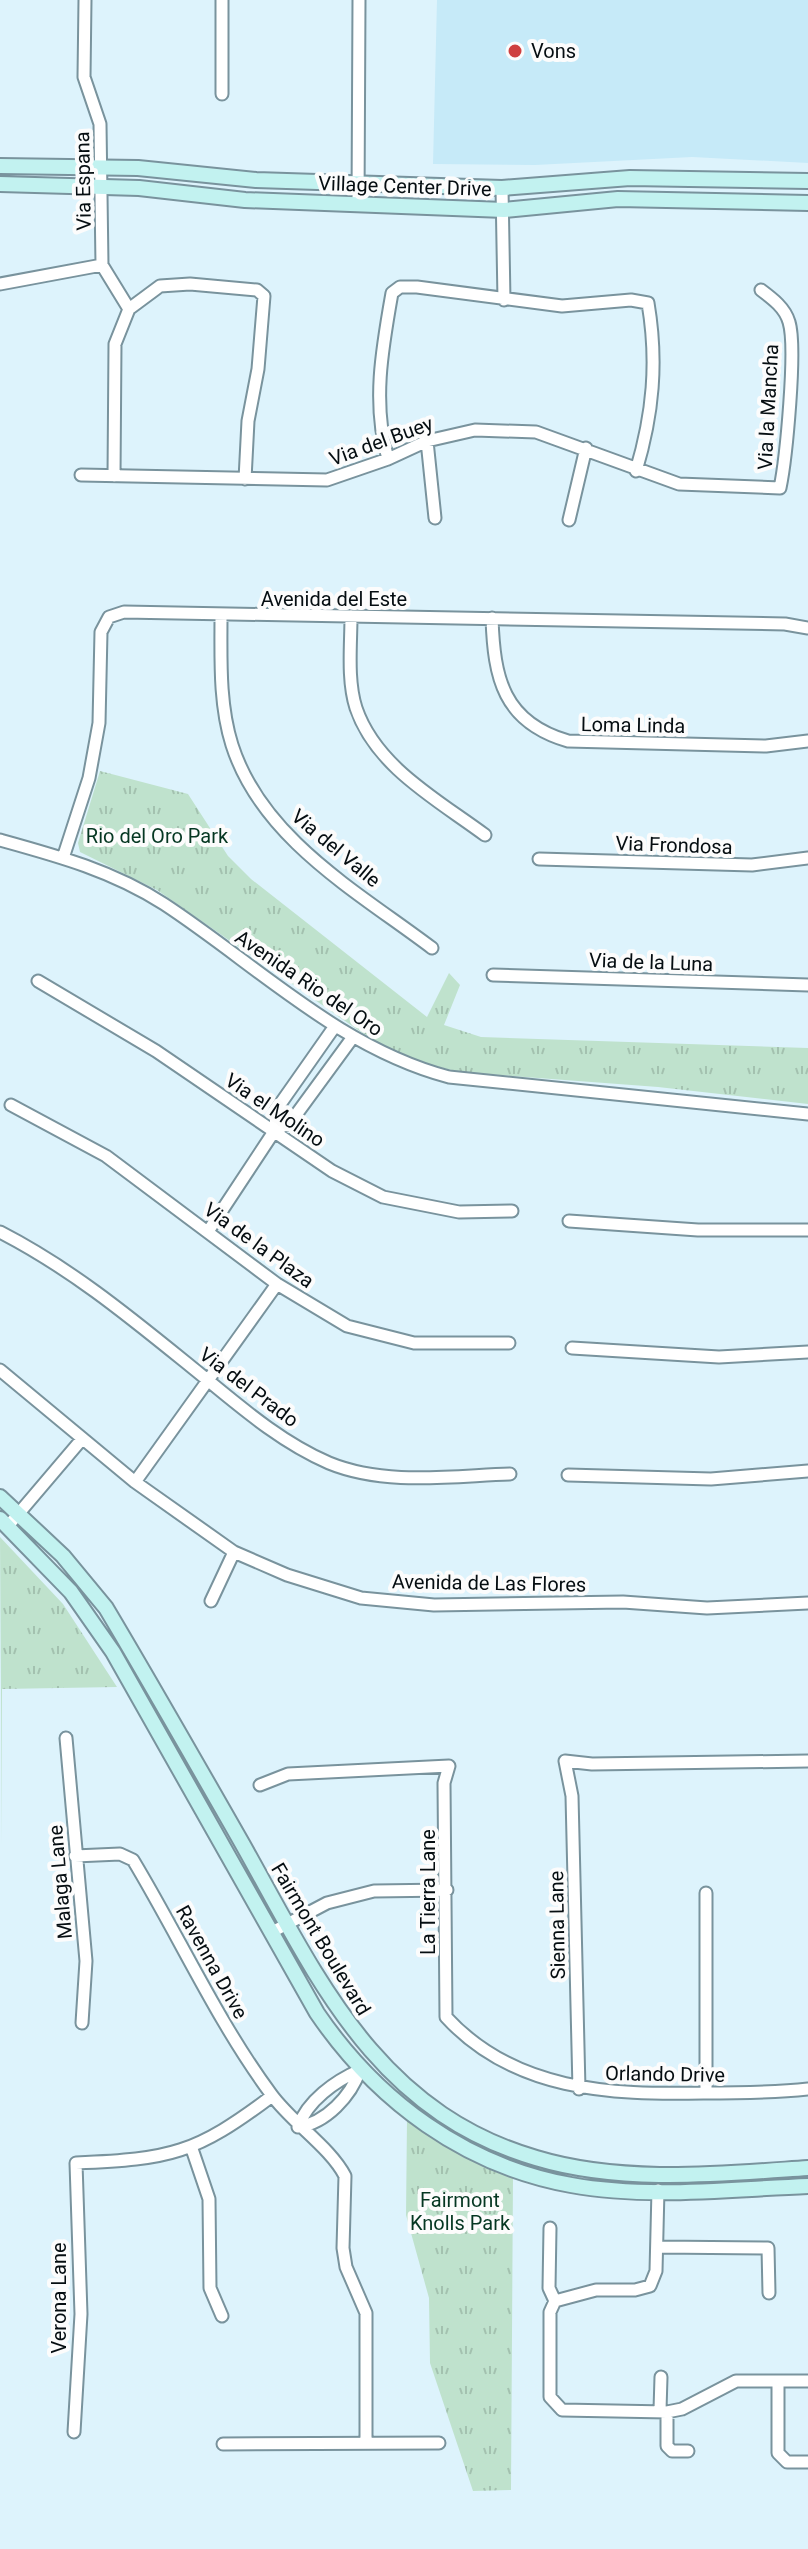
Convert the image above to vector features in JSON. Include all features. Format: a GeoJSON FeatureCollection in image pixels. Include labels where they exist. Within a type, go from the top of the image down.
{"type":"FeatureCollection","features":[{"type":"Feature","properties":{"kind":"main road","name":"Village Center Drive"},"geometry":{"type":"LineString","coordinates":[[0,166],[502,188],[630,178],[808,181]]}},
{"type":"Feature","properties":{"kind":"main road","name":"Village Center Drive"},"geometry":{"type":"LineString","coordinates":[[0,184],[102,186],[245,200],[504,210],[618,199],[808,203]]}},
{"type":"Feature","properties":{"kind":"main road","name":"Fairmont Boulevard"},"geometry":{"type":"LineString","coordinates":[[0,1497],[63,1556],[106,1608],[343,2019],[374,2057],[420,2100],[485,2139],[536,2158],[580,2168],[659,2173],[808,2168]]}},
{"type":"Feature","properties":{"kind":"main road","name":"Fairmont Boulevard"},"geometry":{"type":"LineString","coordinates":[[4,1522],[71,1592],[113,1652],[317,2013],[360,2070],[413,2116],[456,2143],[510,2169],[572,2186],[658,2190],[808,2186]]}},
{"type":"Feature","properties":{"kind":"main road"},"geometry":{"type":"LineString","coordinates":[[360,2070],[374,2057]]}},
{"type":"Feature","properties":{"kind":"main road"},"geometry":{"type":"LineString","coordinates":[[658,2190],[659,2173]]}},
{"type":"Feature","properties":{"kind":"street","name":"Via Espana"},"geometry":{"type":"LineString","coordinates":[[85,0],[84,77],[99,114],[102,265]]}},
{"type":"Feature","properties":{"kind":"street"},"geometry":{"type":"LineString","coordinates":[[222,0],[222,94]]}},
{"type":"Feature","properties":{"kind":"street"},"geometry":{"type":"LineString","coordinates":[[358,205],[359,0]]}},
{"type":"Feature","properties":{"kind":"street"},"geometry":{"type":"LineString","coordinates":[[502,188],[504,300]]}},
{"type":"Feature","properties":{"kind":"street"},"geometry":{"type":"LineString","coordinates":[[0,284],[102,265],[129,309]]}},
{"type":"Feature","properties":{"kind":"street"},"geometry":{"type":"LineString","coordinates":[[114,476],[115,344],[129,309],[160,286],[190,284],[257,290],[265,303],[258,369],[248,421],[245,479]]}},
{"type":"Feature","properties":{"kind":"street"},"geometry":{"type":"LineString","coordinates":[[388,459],[380,430],[379,367],[392,293],[400,287],[562,306],[631,300],[648,303],[655,366],[650,424],[636,471]]}},
{"type":"Feature","properties":{"kind":"street","name":"Via la Mancha"},"geometry":{"type":"LineString","coordinates":[[636,471],[679,484],[780,488],[790,365],[789,322],[778,303],[761,290]]}},
{"type":"Feature","properties":{"kind":"street","name":"Via del Buey"},"geometry":{"type":"LineString","coordinates":[[81,475],[327,480],[388,459],[427,441],[475,430],[536,432],[586,448],[636,471]]}},
{"type":"Feature","properties":{"kind":"street"},"geometry":{"type":"LineString","coordinates":[[427,441],[435,518]]}},
{"type":"Feature","properties":{"kind":"street"},"geometry":{"type":"LineString","coordinates":[[569,520],[586,448]]}},
{"type":"Feature","properties":{"kind":"street","name":"Avenida del Este"},"geometry":{"type":"LineString","coordinates":[[63,858],[89,778],[99,723],[101,632],[109,617],[124,612],[785,624],[808,628]]}},
{"type":"Feature","properties":{"kind":"street","name":"Via del Valle"},"geometry":{"type":"LineString","coordinates":[[221,616],[221,688],[232,744],[251,788],[273,819],[306,852],[432,948]]}},
{"type":"Feature","properties":{"kind":"street"},"geometry":{"type":"LineString","coordinates":[[351,616],[351,679],[356,707],[372,739],[406,776],[485,835]]}},
{"type":"Feature","properties":{"kind":"street","name":"Loma Linda"},"geometry":{"type":"LineString","coordinates":[[492,618],[494,666],[508,702],[552,736],[568,741],[766,746],[808,741]]}},
{"type":"Feature","properties":{"kind":"street","name":"Avenida Rio del Oro"},"geometry":{"type":"LineString","coordinates":[[0,840],[107,872],[163,903],[335,1026],[414,1068],[449,1077],[808,1114]]}},
{"type":"Feature","properties":{"kind":"street","name":"Via Frondosa"},"geometry":{"type":"LineString","coordinates":[[539,859],[752,865],[808,858]]}},
{"type":"Feature","properties":{"kind":"street","name":"Via de la Luna"},"geometry":{"type":"LineString","coordinates":[[493,975],[808,985]]}},
{"type":"Feature","properties":{"kind":"street","name":"Via el Molino"},"geometry":{"type":"LineString","coordinates":[[38,981],[156,1051],[332,1171],[383,1197],[459,1212],[512,1211]]}},
{"type":"Feature","properties":{"kind":"street"},"geometry":{"type":"LineString","coordinates":[[209,1230],[275,1130],[276,1110],[335,1026]]}},
{"type":"Feature","properties":{"kind":"street"},"geometry":{"type":"LineString","coordinates":[[275,1130],[290,1123],[353,1037]]}},
{"type":"Feature","properties":{"kind":"street","name":"Via de la Plaza"},"geometry":{"type":"LineString","coordinates":[[11,1105],[106,1156],[209,1230],[277,1284],[347,1326],[376,1336],[414,1343],[509,1343]]}},
{"type":"Feature","properties":{"kind":"street"},"geometry":{"type":"LineString","coordinates":[[569,1221],[698,1230],[808,1230]]}},
{"type":"Feature","properties":{"kind":"street","name":"Via del Prado"},"geometry":{"type":"LineString","coordinates":[[0,1232],[53,1259],[282,1438],[331,1464],[396,1478],[510,1474]]}},
{"type":"Feature","properties":{"kind":"street"},"geometry":{"type":"LineString","coordinates":[[135,1482],[277,1284]]}},
{"type":"Feature","properties":{"kind":"street"},"geometry":{"type":"LineString","coordinates":[[572,1348],[719,1357],[808,1352]]}},
{"type":"Feature","properties":{"kind":"street","name":"Avenida de Las Flores"},"geometry":{"type":"LineString","coordinates":[[0,1370],[135,1482],[234,1552],[287,1575],[361,1598],[434,1605],[623,1602],[707,1608],[808,1603]]}},
{"type":"Feature","properties":{"kind":"street"},"geometry":{"type":"LineString","coordinates":[[4,1522],[19,1512],[82,1439]]}},
{"type":"Feature","properties":{"kind":"street"},"geometry":{"type":"LineString","coordinates":[[568,1475],[711,1479],[808,1471]]}},
{"type":"Feature","properties":{"kind":"street"},"geometry":{"type":"LineString","coordinates":[[211,1601],[234,1552]]}},
{"type":"Feature","properties":{"kind":"street","name":"Malaga Lane"},"geometry":{"type":"LineString","coordinates":[[66,1738],[86,1961],[82,2023]]}},
{"type":"Feature","properties":{"kind":"street","name":"Sienna Lane"},"geometry":{"type":"LineString","coordinates":[[579,2089],[572,1796],[565,1761],[592,1764],[808,1761]]}},
{"type":"Feature","properties":{"kind":"street","name":"La Tierra Lane"},"geometry":{"type":"LineString","coordinates":[[260,1785],[288,1774],[449,1766],[444,1783],[446,2017]]}},
{"type":"Feature","properties":{"kind":"street","name":"Ravenna Drive"},"geometry":{"type":"LineString","coordinates":[[75,1856],[120,1854],[133,1860],[240,2050],[272,2096],[298,2127],[340,2166],[345,2176],[345,2258],[366,2313],[366,2443]]}},
{"type":"Feature","properties":{"kind":"street"},"geometry":{"type":"LineString","coordinates":[[272,1932],[327,1903],[374,1891],[447,1890]]}},
{"type":"Feature","properties":{"kind":"street"},"geometry":{"type":"LineString","coordinates":[[706,1893],[706,2093]]}},
{"type":"Feature","properties":{"kind":"street","name":"Orlando Drive"},"geometry":{"type":"LineString","coordinates":[[446,2017],[493,2055],[528,2074],[579,2089],[637,2095],[808,2089]]}},
{"type":"Feature","properties":{"kind":"street"},"geometry":{"type":"LineString","coordinates":[[298,2127],[303,2112],[342,2077],[360,2070]]}},
{"type":"Feature","properties":{"kind":"street"},"geometry":{"type":"LineString","coordinates":[[222,2316],[210,2288],[209,2199],[192,2149],[233,2125],[272,2096]]}},
{"type":"Feature","properties":{"kind":"street","name":"Verona Lane"},"geometry":{"type":"LineString","coordinates":[[74,2432],[81,2314],[76,2163],[162,2157],[192,2149]]}},
{"type":"Feature","properties":{"kind":"street"},"geometry":{"type":"LineString","coordinates":[[555,2301],[596,2290],[635,2290],[650,2286],[655,2277],[658,2247],[658,2190]]}},
{"type":"Feature","properties":{"kind":"street"},"geometry":{"type":"LineString","coordinates":[[550,2228],[549,2288],[555,2301],[550,2312],[550,2397],[562,2410],[682,2409],[736,2381],[808,2381]]}},
{"type":"Feature","properties":{"kind":"street"},"geometry":{"type":"LineString","coordinates":[[658,2247],[768,2248],[769,2293]]}},
{"type":"Feature","properties":{"kind":"street"},"geometry":{"type":"LineString","coordinates":[[661,2377],[667,2446],[672,2451],[688,2451]]}},
{"type":"Feature","properties":{"kind":"street"},"geometry":{"type":"LineString","coordinates":[[778,2381],[778,2453],[787,2462],[808,2462]]}},
{"type":"Feature","properties":{"kind":"street"},"geometry":{"type":"LineString","coordinates":[[223,2444],[439,2443]]}},
{"type":"Feature","properties":{"kind":"shaded area"},"geometry":{"type":"Polygon","coordinates":[[[437,0],[808,0],[808,163],[692,157],[535,165],[433,164],[437,0]]]}},
{"type":"Feature","properties":{"kind":"green space","name":"Rio del Oro Park"},"geometry":{"type":"Polygon","coordinates":[[[100,771],[188,794],[228,856],[251,879],[427,1017],[449,973],[460,985],[444,1025],[481,1037],[808,1048],[808,1104],[658,1087],[459,1072],[390,1050],[157,890],[80,852],[78,843],[100,771]]]}},
{"type":"Feature","properties":{"kind":"green space"},"geometry":{"type":"Polygon","coordinates":[[[0,1537],[63,1604],[117,1687],[2,1689],[2,1844],[0,1537]]]}},
{"type":"Feature","properties":{"kind":"green space","name":"Fairmont Knolls Park"},"geometry":{"type":"Polygon","coordinates":[[[407,2119],[453,2150],[513,2177],[511,2490],[473,2491],[430,2363],[429,2298],[406,2215],[407,2119]]]}},
{"type":"Feature","properties":{"kind":"place","name":"Vons"},"geometry":{"type":"Point","coordinates":[515,51]}}]}
